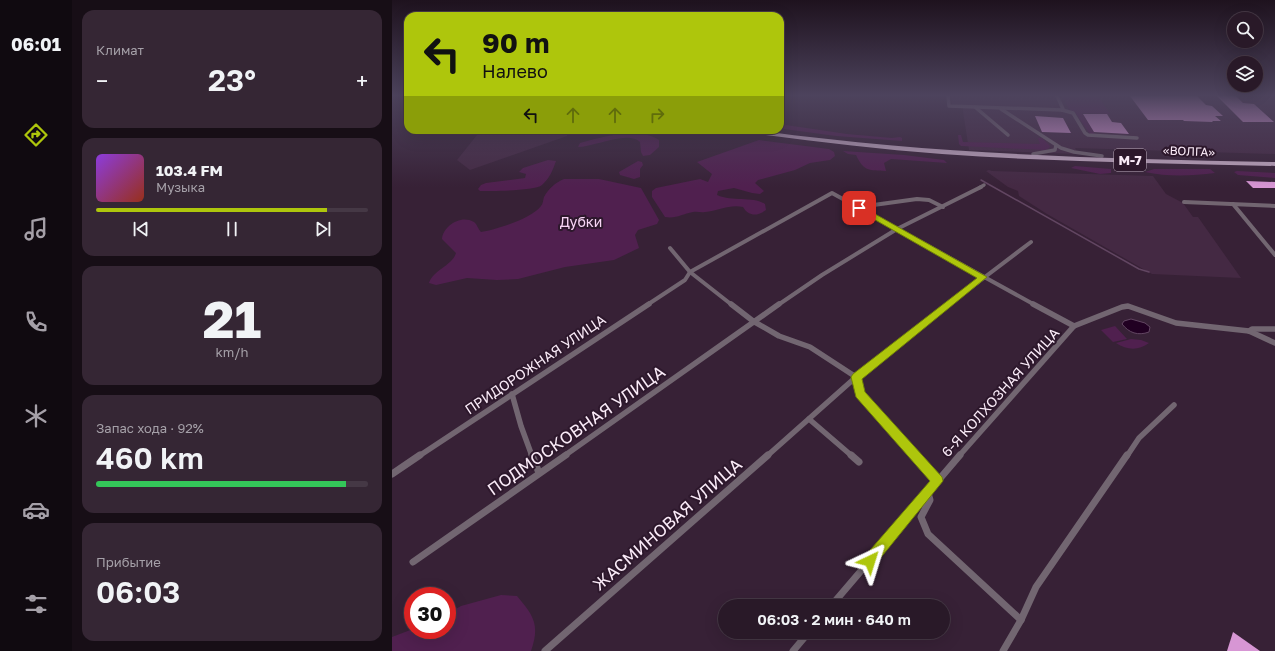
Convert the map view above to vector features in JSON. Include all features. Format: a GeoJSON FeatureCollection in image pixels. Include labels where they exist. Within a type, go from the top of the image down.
{"type":"FeatureCollection","features":[{"type":"Feature","properties":{"kind":"highway","name":"«ВОЛГА»"},"geometry":{"type":"LineString","coordinates":[[784,133],[852,142],[939,149],[1275,163]]}},
{"type":"Feature","properties":{"kind":"highway","name":"«ВОЛГА»"},"geometry":{"type":"LineString","coordinates":[[773,134],[844,144],[947,153],[1275,163]]}},
{"type":"Feature","properties":{"kind":"street"},"geometry":{"type":"LineString","coordinates":[[997,126],[1008,135]]}},
{"type":"Feature","properties":{"kind":"street"},"geometry":{"type":"LineString","coordinates":[[1027,126],[1065,150],[1102,156]]}},
{"type":"Feature","properties":{"kind":"street"},"geometry":{"type":"LineString","coordinates":[[1081,126],[1088,135],[1137,138]]}},
{"type":"Feature","properties":{"kind":"street"},"geometry":{"type":"LineString","coordinates":[[1033,154],[1055,150],[1056,145]]}},
{"type":"Feature","properties":{"kind":"street","name":"ПОДМОСКОВНАЯ УЛИЦА"},"geometry":{"type":"LineString","coordinates":[[413,562],[748,327],[753,320],[897,229],[984,185]]}},
{"type":"Feature","properties":{"kind":"street","name":"ПРИДОРОЖНАЯ УЛИЦА"},"geometry":{"type":"LineString","coordinates":[[392,474],[685,280],[690,272],[832,193],[859,208]]}},
{"type":"Feature","properties":{"kind":"street"},"geometry":{"type":"LineString","coordinates":[[859,208],[917,199],[929,200],[943,207]]}},
{"type":"Feature","properties":{"kind":"street"},"geometry":{"type":"LineString","coordinates":[[1184,202],[1275,206]]}},
{"type":"Feature","properties":{"kind":"street"},"geometry":{"type":"LineString","coordinates":[[1233,204],[1275,255]]}},
{"type":"Feature","properties":{"kind":"street"},"geometry":{"type":"LineString","coordinates":[[859,208],[1074,326],[1128,306],[1186,325],[1250,331],[1275,343]]}},
{"type":"Feature","properties":{"kind":"street","name":"ЖАСМИНОВАЯ УЛИЦА"},"geometry":{"type":"LineString","coordinates":[[544,651],[633,575],[856,377],[983,277],[1032,242]]}},
{"type":"Feature","properties":{"kind":"street"},"geometry":{"type":"LineString","coordinates":[[670,248],[690,272],[753,320],[779,336],[810,347],[856,377],[860,394],[938,481]]}},
{"type":"Feature","properties":{"kind":"street","name":"6-Я КОЛХОЗНАЯ УЛИЦА"},"geometry":{"type":"LineString","coordinates":[[837,599],[1074,326]]}},
{"type":"Feature","properties":{"kind":"street"},"geometry":{"type":"LineString","coordinates":[[1250,331],[1252,329],[1275,329]]}},
{"type":"Feature","properties":{"kind":"street"},"geometry":{"type":"LineString","coordinates":[[512,394],[521,426],[539,473]]}},
{"type":"Feature","properties":{"kind":"street"},"geometry":{"type":"LineString","coordinates":[[1003,651],[1021,620],[1036,588],[1139,438],[1174,405]]}},
{"type":"Feature","properties":{"kind":"street"},"geometry":{"type":"LineString","coordinates":[[809,419],[860,462]]}},
{"type":"Feature","properties":{"kind":"street"},"geometry":{"type":"LineString","coordinates":[[928,493],[930,500],[921,517],[928,534],[1021,620]]}},
{"type":"Feature","properties":{"kind":"street"},"geometry":{"type":"LineString","coordinates":[[793,651],[803,639]]}},
{"type":"Feature","properties":{"kind":"shaded area"},"geometry":{"type":"Polygon","coordinates":[[[965,126],[1275,126],[1275,154],[1075,148],[1078,154],[969,150],[965,126]]]}},
{"type":"Feature","properties":{"kind":"shaded area"},"geometry":{"type":"Polygon","coordinates":[[[478,134],[568,134],[567,136],[470,170],[457,160],[478,134]]]}},
{"type":"Feature","properties":{"kind":"shaded area"},"geometry":{"type":"Polygon","coordinates":[[[986,171],[1153,176],[1166,194],[1183,203],[1193,217],[1198,217],[1241,278],[1152,274],[1047,214],[1019,196],[1018,191],[1008,187],[986,171]]]}},
{"type":"Feature","properties":{"kind":"shaded area"},"geometry":{"type":"Polygon","coordinates":[[[1131,319],[1145,323],[1150,327],[1149,332],[1137,334],[1128,330],[1122,324],[1124,321],[1131,319]]]}},
{"type":"Feature","properties":{"kind":"green space"},"geometry":{"type":"Polygon","coordinates":[[[784,126],[795,126],[847,134],[892,138],[900,137],[902,138],[902,141],[836,136],[784,129],[784,126]]]}},
{"type":"Feature","properties":{"kind":"green space"},"geometry":{"type":"Polygon","coordinates":[[[1085,126],[1090,126],[1095,134],[1090,134],[1085,126]]]}},
{"type":"Feature","properties":{"kind":"green space"},"geometry":{"type":"Polygon","coordinates":[[[612,135],[646,135],[659,140],[659,147],[650,155],[643,156],[640,142],[635,139],[619,138],[578,147],[580,143],[612,135]]]}},
{"type":"Feature","properties":{"kind":"green space"},"geometry":{"type":"Polygon","coordinates":[[[958,135],[961,135],[963,142],[1040,144],[1038,138],[1042,138],[1050,146],[1045,150],[961,146],[959,144],[958,135]]]}},
{"type":"Feature","properties":{"kind":"green space"},"geometry":{"type":"Polygon","coordinates":[[[759,140],[829,149],[834,152],[835,156],[830,160],[810,163],[795,170],[758,180],[755,183],[764,191],[760,194],[734,188],[718,191],[717,195],[723,197],[755,200],[765,204],[766,210],[760,213],[751,214],[748,213],[743,207],[733,206],[704,212],[693,212],[679,216],[665,217],[652,197],[652,191],[656,188],[700,179],[708,182],[712,174],[697,162],[759,140]]]}},
{"type":"Feature","properties":{"kind":"green space"},"geometry":{"type":"Polygon","coordinates":[[[843,151],[904,155],[944,160],[947,163],[891,159],[884,163],[886,171],[875,170],[868,169],[862,165],[856,155],[848,154],[843,151]]]}},
{"type":"Feature","properties":{"kind":"green space"},"geometry":{"type":"Polygon","coordinates":[[[548,160],[556,161],[549,177],[542,185],[538,187],[503,191],[480,191],[478,189],[481,185],[486,183],[525,178],[526,174],[519,172],[523,168],[548,160]]]}},
{"type":"Feature","properties":{"kind":"green space"},"geometry":{"type":"Polygon","coordinates":[[[638,161],[642,162],[643,165],[640,169],[640,177],[634,179],[620,175],[619,172],[638,161]]]}},
{"type":"Feature","properties":{"kind":"green space"},"geometry":{"type":"Polygon","coordinates":[[[1075,166],[1111,169],[1111,173],[1100,174],[1071,168],[1075,166]]]}},
{"type":"Feature","properties":{"kind":"green space"},"geometry":{"type":"Polygon","coordinates":[[[1154,169],[1210,169],[1215,173],[1180,176],[1145,172],[1154,169]]]}},
{"type":"Feature","properties":{"kind":"green space"},"geometry":{"type":"Polygon","coordinates":[[[1234,172],[1275,173],[1275,178],[1238,175],[1234,172]]]}},
{"type":"Feature","properties":{"kind":"green space","name":"Дубки"},"geometry":{"type":"Polygon","coordinates":[[[564,179],[599,179],[641,188],[659,220],[657,224],[638,230],[635,235],[639,248],[614,260],[565,267],[518,279],[497,280],[467,278],[436,285],[429,283],[431,278],[451,261],[456,253],[442,239],[443,234],[449,226],[458,220],[464,219],[474,222],[481,232],[513,223],[537,210],[542,205],[544,197],[550,188],[564,179]]]}},
{"type":"Feature","properties":{"kind":"green space"},"geometry":{"type":"Polygon","coordinates":[[[1115,326],[1127,339],[1113,342],[1101,330],[1115,326]]]}},
{"type":"Feature","properties":{"kind":"green space"},"geometry":{"type":"Polygon","coordinates":[[[1131,339],[1149,343],[1145,346],[1132,349],[1116,343],[1131,339]]]}},
{"type":"Feature","properties":{"kind":"green space"},"geometry":{"type":"Polygon","coordinates":[[[501,595],[517,596],[528,609],[534,621],[535,634],[531,651],[392,651],[392,637],[404,632],[404,639],[456,639],[456,609],[461,606],[501,595]]]}},
{"type":"Feature","properties":{"kind":"building"},"geometry":{"type":"Polygon","coordinates":[[[1040,126],[1067,126],[1071,133],[1042,132],[1040,126]]]}},
{"type":"Feature","properties":{"kind":"building"},"geometry":{"type":"Polygon","coordinates":[[[1091,126],[1123,126],[1129,134],[1094,132],[1091,126]]]}},
{"type":"Feature","properties":{"kind":"building"},"geometry":{"type":"Polygon","coordinates":[[[1246,181],[1275,182],[1275,188],[1253,188],[1246,181]]]}},
{"type":"Feature","properties":{"kind":"building"},"geometry":{"type":"Polygon","coordinates":[[[1233,632],[1260,651],[1227,651],[1233,632]]]}},
{"type":"Feature","properties":{"kind":"waterway"},"geometry":{"type":"LineString","coordinates":[[981,180],[1139,269],[1149,272]]}},
{"type":"Feature","properties":{"kind":"route"},"geometry":{"type":"LineString","coordinates":[[859,208],[983,277],[900,344],[856,377],[860,394],[938,481],[870,561]]}}]}
